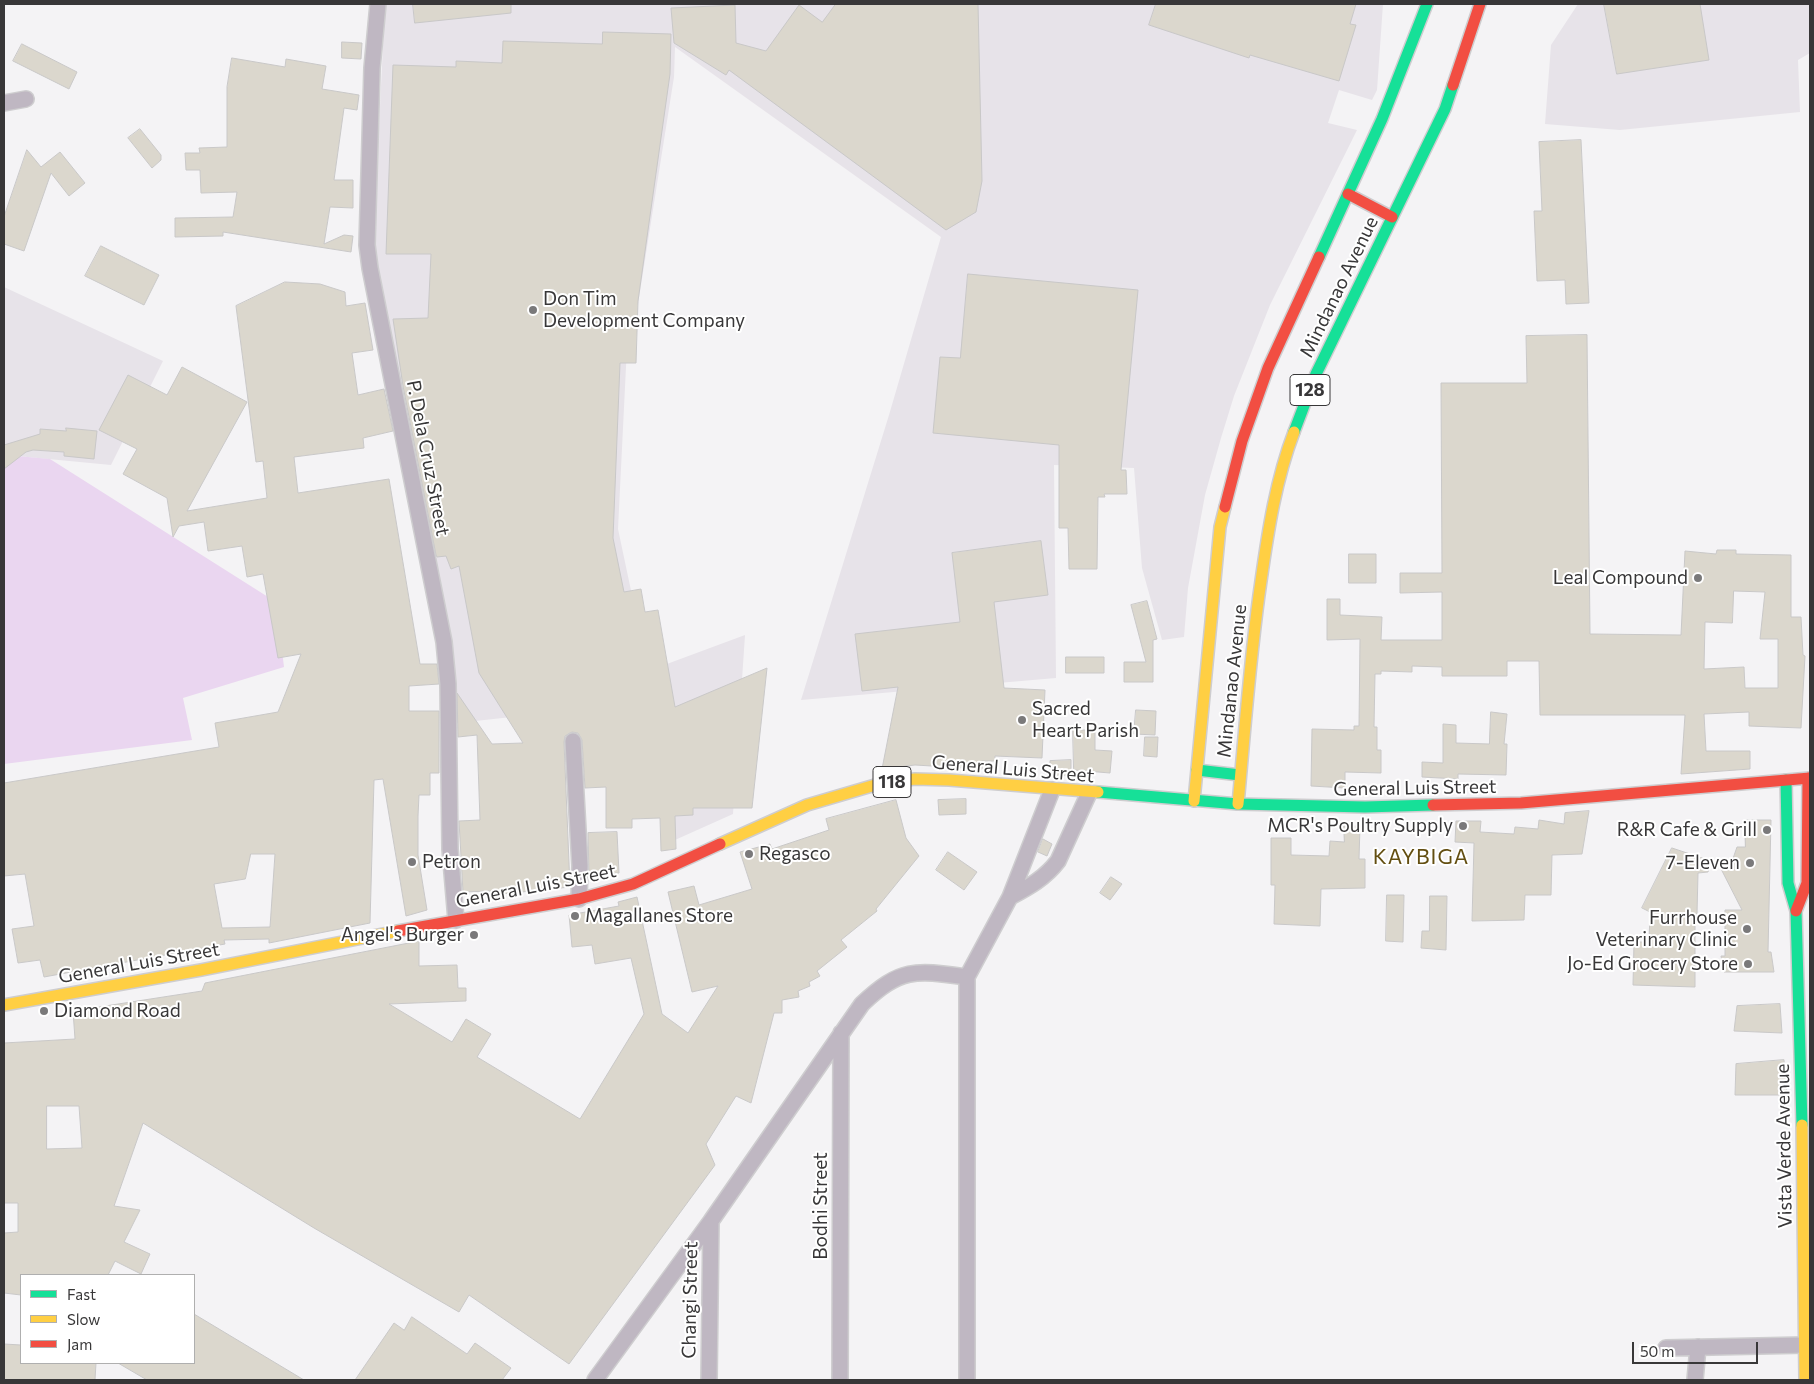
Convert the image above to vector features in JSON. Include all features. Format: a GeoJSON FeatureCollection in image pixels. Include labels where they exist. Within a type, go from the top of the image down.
{"type":"FeatureCollection","features":[{"type":"Feature","properties":{"kind":"main road","name":"Mindanao Avenue"},"geometry":{"type":"LineString","coordinates":[[1194,801],[1220,527],[1242,441],[1268,368],[1382,119],[1427,4]]}},
{"type":"Feature","properties":{"kind":"main road","name":"Mindanao Avenue"},"geometry":{"type":"LineString","coordinates":[[1238,804],[1255,621],[1267,535],[1287,450],[1316,374],[1445,109],[1480,4]]}},
{"type":"Feature","properties":{"kind":"main road"},"geometry":{"type":"LineString","coordinates":[[1348,194],[1392,217]]}},
{"type":"Feature","properties":{"kind":"main road"},"geometry":{"type":"LineString","coordinates":[[1197,770],[1240,775]]}},
{"type":"Feature","properties":{"kind":"main road","name":"General Luis Street"},"geometry":{"type":"LineString","coordinates":[[4,1005],[201,970],[456,920],[579,899],[633,884],[807,805],[882,783],[915,779],[949,780],[1238,804],[1416,807],[1521,803],[1809,778]]}},
{"type":"Feature","properties":{"kind":"main road","name":"Vista Verde Avenue"},"geometry":{"type":"LineString","coordinates":[[1796,911],[1807,883],[1809,778]]}},
{"type":"Feature","properties":{"kind":"main road","name":"Vista Verde Avenue"},"geometry":{"type":"LineString","coordinates":[[1786,780],[1788,883],[1796,911],[1806,1082],[1805,1380]]}},
{"type":"Feature","properties":{"kind":"street","name":"P. Dela Cruz Street"},"geometry":{"type":"LineString","coordinates":[[378,4],[372,68],[368,253],[444,642],[448,684],[450,848],[456,920]]}},
{"type":"Feature","properties":{"kind":"street"},"geometry":{"type":"LineString","coordinates":[[4,102],[26,100]]}},
{"type":"Feature","properties":{"kind":"street"},"geometry":{"type":"LineString","coordinates":[[573,740],[580,866],[579,899]]}},
{"type":"Feature","properties":{"kind":"street"},"geometry":{"type":"LineString","coordinates":[[967,1380],[967,977],[1010,897],[1052,790]]}},
{"type":"Feature","properties":{"kind":"street"},"geometry":{"type":"LineString","coordinates":[[1010,897],[1052,870],[1089,793]]}},
{"type":"Feature","properties":{"kind":"street"},"geometry":{"type":"LineString","coordinates":[[595,1380],[711,1221],[862,1004],[889,980],[905,974],[924,973],[967,977]]}},
{"type":"Feature","properties":{"kind":"street","name":"Bodhi Street"},"geometry":{"type":"LineString","coordinates":[[840,1380],[841,1033]]}},
{"type":"Feature","properties":{"kind":"street","name":"Changi Street"},"geometry":{"type":"LineString","coordinates":[[709,1380],[711,1221]]}},
{"type":"Feature","properties":{"kind":"street"},"geometry":{"type":"LineString","coordinates":[[1666,1348],[1805,1345]]}},
{"type":"Feature","properties":{"kind":"street"},"geometry":{"type":"LineString","coordinates":[[1695,1380],[1698,1347]]}},
{"type":"Feature","properties":{"kind":"shaded area"},"geometry":{"type":"Polygon","coordinates":[[[385,4],[1383,4],[1377,90],[1372,100],[1339,90],[1328,123],[1357,130],[1270,305],[1234,396],[1205,495],[1188,588],[1184,637],[1162,640],[1142,568],[1134,468],[1054,465],[1056,678],[801,700],[889,415],[941,237],[675,47],[674,77],[638,304],[629,306],[618,529],[648,671],[745,635],[733,814],[666,844],[663,813],[603,707],[457,723],[373,250],[385,4]]]}},
{"type":"Feature","properties":{"kind":"shaded area"},"geometry":{"type":"Polygon","coordinates":[[[1578,4],[1810,4],[1810,53],[1798,60],[1800,112],[1620,130],[1545,124],[1551,45],[1578,4]]]}},
{"type":"Feature","properties":{"kind":"shaded area"},"geometry":{"type":"Polygon","coordinates":[[[4,287],[163,361],[111,465],[17,456],[4,468],[4,287]]]}},
{"type":"Feature","properties":{"kind":"shaded area"},"geometry":{"type":"Polygon","coordinates":[[[17,456],[50,459],[276,602],[284,667],[183,698],[192,740],[4,764],[4,468],[17,456]]]}},
{"type":"Feature","properties":{"kind":"building"},"geometry":{"type":"Polygon","coordinates":[[[413,4],[511,4],[511,13],[415,23],[413,4]]]}},
{"type":"Feature","properties":{"kind":"building"},"geometry":{"type":"Polygon","coordinates":[[[836,4],[978,4],[982,181],[976,212],[946,230],[729,70],[726,75],[674,43],[671,8],[735,5],[736,43],[766,51],[799,5],[822,22],[836,4]]]}},
{"type":"Feature","properties":{"kind":"building"},"geometry":{"type":"Polygon","coordinates":[[[1156,4],[1356,4],[1350,24],[1356,25],[1339,81],[1250,55],[1249,58],[1149,25],[1156,4]]]}},
{"type":"Feature","properties":{"kind":"building"},"geometry":{"type":"Polygon","coordinates":[[[1604,4],[1700,4],[1709,60],[1617,74],[1604,4]]]}},
{"type":"Feature","properties":{"kind":"building","name":"Don Tim Development Company"},"geometry":{"type":"Polygon","coordinates":[[[603,32],[671,34],[670,74],[638,301],[636,363],[620,363],[613,538],[624,592],[641,589],[645,612],[658,610],[675,707],[767,668],[752,808],[693,808],[693,815],[675,816],[676,849],[661,851],[660,818],[632,819],[632,828],[606,828],[606,787],[585,788],[582,740],[578,733],[572,732],[565,736],[564,742],[570,887],[492,895],[491,891],[463,892],[459,821],[480,820],[477,735],[458,737],[457,693],[492,744],[523,743],[479,673],[459,566],[451,569],[446,556],[437,557],[436,555],[403,386],[393,319],[428,318],[431,254],[386,254],[393,65],[456,67],[456,61],[502,63],[503,41],[602,44],[603,32]]]}},
{"type":"Feature","properties":{"kind":"building"},"geometry":{"type":"Polygon","coordinates":[[[342,42],[362,43],[361,59],[342,58],[342,42]]]}},
{"type":"Feature","properties":{"kind":"building"},"geometry":{"type":"Polygon","coordinates":[[[22,44],[77,72],[69,89],[13,61],[22,44]]]}},
{"type":"Feature","properties":{"kind":"building"},"geometry":{"type":"Polygon","coordinates":[[[232,58],[285,67],[286,59],[326,66],[322,89],[359,95],[357,110],[344,108],[334,180],[353,180],[353,208],[330,207],[324,244],[344,235],[353,236],[351,252],[223,232],[223,236],[175,237],[175,218],[233,217],[237,192],[201,193],[200,170],[186,170],[185,153],[200,153],[199,148],[227,147],[227,87],[232,58]]]}},
{"type":"Feature","properties":{"kind":"building"},"geometry":{"type":"Polygon","coordinates":[[[140,129],[161,155],[161,160],[152,168],[128,138],[140,129]]]}},
{"type":"Feature","properties":{"kind":"building"},"geometry":{"type":"Polygon","coordinates":[[[1581,140],[1589,303],[1566,304],[1565,280],[1537,281],[1534,211],[1542,211],[1539,142],[1581,140]]]}},
{"type":"Feature","properties":{"kind":"building"},"geometry":{"type":"Polygon","coordinates":[[[27,150],[41,167],[60,152],[85,183],[69,196],[51,173],[24,251],[4,244],[4,217],[27,150]]]}},
{"type":"Feature","properties":{"kind":"building"},"geometry":{"type":"Polygon","coordinates":[[[101,246],[159,275],[144,305],[85,276],[101,246]]]}},
{"type":"Feature","properties":{"kind":"building"},"geometry":{"type":"Polygon","coordinates":[[[968,274],[1138,290],[1121,470],[1126,470],[1127,494],[1104,494],[1105,497],[1098,497],[1097,569],[1069,569],[1068,528],[1059,528],[1059,445],[933,433],[940,357],[960,358],[968,274]]]}},
{"type":"Feature","properties":{"kind":"building"},"geometry":{"type":"Polygon","coordinates":[[[285,282],[320,284],[345,292],[346,306],[365,303],[373,350],[352,353],[358,395],[384,389],[393,431],[363,438],[364,448],[294,457],[298,493],[389,479],[420,664],[437,664],[439,684],[409,686],[409,711],[439,711],[439,773],[430,773],[430,795],[419,795],[418,855],[427,910],[406,916],[383,779],[374,780],[370,923],[269,943],[269,939],[224,940],[225,944],[44,977],[40,960],[18,963],[12,929],[34,926],[25,874],[4,876],[4,783],[219,747],[215,723],[278,712],[301,654],[278,658],[263,574],[247,577],[242,546],[208,551],[204,522],[179,526],[173,537],[167,498],[123,474],[137,449],[99,430],[128,375],[167,395],[182,367],[247,402],[187,511],[267,498],[263,461],[256,462],[236,306],[285,282]],[[251,854],[245,879],[214,884],[222,928],[270,927],[275,854],[251,854]]]}},
{"type":"Feature","properties":{"kind":"building"},"geometry":{"type":"Polygon","coordinates":[[[1587,335],[1590,634],[1681,635],[1685,551],[1716,554],[1717,550],[1736,550],[1736,554],[1791,555],[1791,617],[1801,617],[1803,655],[1805,656],[1801,728],[1749,726],[1749,712],[1704,714],[1706,751],[1750,751],[1750,769],[1681,774],[1685,715],[1540,715],[1539,661],[1507,661],[1507,676],[1442,676],[1442,667],[1412,666],[1412,672],[1381,671],[1381,674],[1375,674],[1374,727],[1377,727],[1377,750],[1381,750],[1381,773],[1345,772],[1345,788],[1311,786],[1312,729],[1354,730],[1354,726],[1359,726],[1360,639],[1327,640],[1327,599],[1340,599],[1340,615],[1382,617],[1381,640],[1442,640],[1442,592],[1400,593],[1400,573],[1442,573],[1441,383],[1527,383],[1526,336],[1587,335]],[[1734,591],[1732,623],[1705,622],[1704,669],[1744,667],[1745,688],[1778,688],[1778,639],[1760,639],[1765,592],[1734,591]]]}},
{"type":"Feature","properties":{"kind":"building"},"geometry":{"type":"Polygon","coordinates":[[[66,428],[97,431],[94,459],[64,456],[64,452],[33,450],[26,452],[4,469],[4,445],[40,434],[40,429],[66,431],[66,428]]]}},
{"type":"Feature","properties":{"kind":"building"},"geometry":{"type":"Polygon","coordinates":[[[1041,541],[1048,595],[994,602],[1004,688],[1045,690],[1042,758],[995,756],[995,761],[982,761],[982,769],[915,765],[882,769],[898,687],[862,691],[855,634],[960,622],[952,553],[1041,541]]]}},
{"type":"Feature","properties":{"kind":"building"},"geometry":{"type":"Polygon","coordinates":[[[1349,554],[1376,554],[1376,583],[1349,583],[1349,554]]]}},
{"type":"Feature","properties":{"kind":"building"},"geometry":{"type":"Polygon","coordinates":[[[1147,601],[1157,639],[1153,640],[1153,682],[1124,682],[1124,662],[1146,662],[1131,605],[1147,601]]]}},
{"type":"Feature","properties":{"kind":"building"},"geometry":{"type":"Polygon","coordinates":[[[1066,657],[1104,657],[1104,673],[1066,673],[1066,657]]]}},
{"type":"Feature","properties":{"kind":"building"},"geometry":{"type":"Polygon","coordinates":[[[1136,710],[1156,711],[1155,735],[1134,734],[1136,710]]]}},
{"type":"Feature","properties":{"kind":"building"},"geometry":{"type":"Polygon","coordinates":[[[1491,712],[1507,714],[1504,744],[1507,744],[1506,775],[1458,774],[1458,779],[1422,777],[1422,762],[1443,763],[1443,724],[1456,725],[1456,743],[1489,744],[1491,712]]]}},
{"type":"Feature","properties":{"kind":"building"},"geometry":{"type":"Polygon","coordinates":[[[1073,730],[1095,730],[1095,750],[1112,751],[1110,773],[1074,770],[1073,730]]]}},
{"type":"Feature","properties":{"kind":"building"},"geometry":{"type":"Polygon","coordinates":[[[1145,737],[1158,737],[1157,757],[1144,756],[1145,737]]]}},
{"type":"Feature","properties":{"kind":"building"},"geometry":{"type":"Polygon","coordinates":[[[1071,760],[1071,776],[1050,775],[1050,761],[1071,760]]]}},
{"type":"Feature","properties":{"kind":"building"},"geometry":{"type":"Polygon","coordinates":[[[966,799],[966,814],[939,815],[938,800],[966,799]]]}},
{"type":"Feature","properties":{"kind":"building"},"geometry":{"type":"Polygon","coordinates":[[[896,800],[906,838],[919,856],[876,909],[877,911],[841,940],[847,947],[817,971],[820,976],[809,982],[810,986],[798,991],[799,997],[782,1000],[782,1013],[774,1013],[751,1103],[736,1096],[706,1144],[715,1165],[569,1364],[469,1295],[459,1312],[314,1228],[143,1123],[114,1206],[140,1210],[124,1242],[150,1254],[141,1274],[115,1261],[108,1274],[20,1274],[20,1295],[4,1293],[4,1233],[18,1232],[18,1203],[4,1203],[4,1043],[75,1039],[73,1011],[202,991],[205,983],[419,941],[419,966],[457,965],[458,988],[466,988],[466,1001],[389,1004],[452,1042],[466,1019],[491,1034],[477,1057],[580,1119],[644,1014],[631,958],[595,964],[592,945],[572,947],[569,915],[619,906],[618,902],[637,897],[662,1014],[688,1033],[718,986],[692,992],[668,892],[694,886],[699,905],[752,889],[740,852],[770,844],[772,849],[829,830],[826,819],[896,800]],[[47,1106],[47,1149],[82,1148],[79,1106],[47,1106]]]}},
{"type":"Feature","properties":{"kind":"building"},"geometry":{"type":"Polygon","coordinates":[[[1589,811],[1582,854],[1552,855],[1551,895],[1525,895],[1524,920],[1472,921],[1474,843],[1455,842],[1456,821],[1481,821],[1480,832],[1514,834],[1515,827],[1538,829],[1539,820],[1564,824],[1565,813],[1589,811]]]}},
{"type":"Feature","properties":{"kind":"building"},"geometry":{"type":"Polygon","coordinates":[[[1745,820],[1771,820],[1768,952],[1771,952],[1774,972],[1724,972],[1721,956],[1725,956],[1725,910],[1742,910],[1718,863],[1730,867],[1737,847],[1745,847],[1745,820]]]}},
{"type":"Feature","properties":{"kind":"building"},"geometry":{"type":"Polygon","coordinates":[[[1344,826],[1360,826],[1359,859],[1365,859],[1365,888],[1321,889],[1320,926],[1274,924],[1275,885],[1271,885],[1271,838],[1291,838],[1291,855],[1329,856],[1330,841],[1344,842],[1344,826]]]}},
{"type":"Feature","properties":{"kind":"building"},"geometry":{"type":"Polygon","coordinates":[[[617,832],[619,873],[589,875],[588,833],[617,832]]]}},
{"type":"Feature","properties":{"kind":"building"},"geometry":{"type":"Polygon","coordinates":[[[1043,839],[1052,844],[1047,856],[1038,852],[1043,839]]]}},
{"type":"Feature","properties":{"kind":"building"},"geometry":{"type":"Polygon","coordinates":[[[1672,848],[1711,861],[1708,872],[1698,873],[1697,914],[1695,914],[1695,987],[1633,985],[1634,942],[1649,942],[1650,912],[1642,908],[1672,848]]]}},
{"type":"Feature","properties":{"kind":"building"},"geometry":{"type":"Polygon","coordinates":[[[948,852],[977,872],[964,890],[936,870],[948,852]]]}},
{"type":"Feature","properties":{"kind":"building"},"geometry":{"type":"Polygon","coordinates":[[[1111,877],[1122,884],[1110,900],[1100,893],[1111,877]]]}},
{"type":"Feature","properties":{"kind":"building"},"geometry":{"type":"Polygon","coordinates":[[[1387,895],[1404,895],[1403,942],[1386,941],[1387,895]]]}},
{"type":"Feature","properties":{"kind":"building"},"geometry":{"type":"Polygon","coordinates":[[[1430,896],[1447,896],[1446,950],[1421,948],[1422,931],[1429,931],[1430,896]]]}},
{"type":"Feature","properties":{"kind":"building"},"geometry":{"type":"Polygon","coordinates":[[[1780,1004],[1782,1033],[1734,1031],[1737,1006],[1780,1004]]]}},
{"type":"Feature","properties":{"kind":"building"},"geometry":{"type":"Polygon","coordinates":[[[1784,1060],[1787,1095],[1735,1095],[1736,1064],[1784,1060]]]}},
{"type":"Feature","properties":{"kind":"building"},"geometry":{"type":"Polygon","coordinates":[[[195,1315],[304,1380],[147,1380],[120,1364],[195,1364],[195,1315]]]}},
{"type":"Feature","properties":{"kind":"building"},"geometry":{"type":"Polygon","coordinates":[[[412,1317],[467,1354],[475,1343],[511,1368],[502,1380],[355,1380],[394,1323],[404,1330],[412,1317]]]}},
{"type":"Feature","properties":{"kind":"building"},"geometry":{"type":"Polygon","coordinates":[[[4,1344],[20,1345],[20,1364],[96,1364],[95,1380],[4,1380],[4,1344]]]}},
{"type":"Feature","properties":{"kind":"traffic: fast"},"geometry":{"type":"LineString","coordinates":[[1319,257],[1382,119],[1427,4]]}},
{"type":"Feature","properties":{"kind":"traffic: fast"},"geometry":{"type":"LineString","coordinates":[[1294,432],[1316,374],[1445,109],[1453,85]]}},
{"type":"Feature","properties":{"kind":"traffic: fast"},"geometry":{"type":"LineString","coordinates":[[1197,770],[1240,775]]}},
{"type":"Feature","properties":{"kind":"traffic: fast"},"geometry":{"type":"LineString","coordinates":[[1786,780],[1788,883],[1796,911],[1802,1125]]}},
{"type":"Feature","properties":{"kind":"traffic: fast"},"geometry":{"type":"LineString","coordinates":[[1098,792],[1238,804],[1365,807],[1433,805]]}},
{"type":"Feature","properties":{"kind":"traffic: slow"},"geometry":{"type":"LineString","coordinates":[[1238,804],[1257,609],[1264,562],[1277,487],[1294,432]]}},
{"type":"Feature","properties":{"kind":"traffic: slow"},"geometry":{"type":"LineString","coordinates":[[1194,801],[1220,527],[1225,507]]}},
{"type":"Feature","properties":{"kind":"traffic: slow"},"geometry":{"type":"LineString","coordinates":[[720,844],[807,805],[882,783],[915,779],[949,780],[1098,792]]}},
{"type":"Feature","properties":{"kind":"traffic: slow"},"geometry":{"type":"LineString","coordinates":[[4,1005],[201,970],[398,931]]}},
{"type":"Feature","properties":{"kind":"traffic: slow"},"geometry":{"type":"LineString","coordinates":[[1802,1125],[1805,1380]]}},
{"type":"Feature","properties":{"kind":"traffic: jam"},"geometry":{"type":"LineString","coordinates":[[1453,85],[1480,4]]}},
{"type":"Feature","properties":{"kind":"traffic: jam"},"geometry":{"type":"LineString","coordinates":[[1348,194],[1392,217]]}},
{"type":"Feature","properties":{"kind":"traffic: jam"},"geometry":{"type":"LineString","coordinates":[[1225,507],[1242,441],[1268,368],[1319,257]]}},
{"type":"Feature","properties":{"kind":"traffic: jam"},"geometry":{"type":"LineString","coordinates":[[1796,911],[1807,883],[1808,778]]}},
{"type":"Feature","properties":{"kind":"traffic: jam"},"geometry":{"type":"LineString","coordinates":[[1433,805],[1521,803],[1810,778]]}},
{"type":"Feature","properties":{"kind":"traffic: jam"},"geometry":{"type":"LineString","coordinates":[[398,931],[579,899],[633,884],[720,844]]}},
{"type":"Feature","properties":{"kind":"place","name":"Don Tim Development Company"},"geometry":{"type":"Point","coordinates":[533,310]}},
{"type":"Feature","properties":{"kind":"place","name":"Leal Compound"},"geometry":{"type":"Point","coordinates":[1698,578]}},
{"type":"Feature","properties":{"kind":"place","name":"Sacred Heart Parish"},"geometry":{"type":"Point","coordinates":[1022,720]}},
{"type":"Feature","properties":{"kind":"place","name":"MCR's Poultry Supply"},"geometry":{"type":"Point","coordinates":[1463,826]}},
{"type":"Feature","properties":{"kind":"place","name":"R&R Cafe & Grill"},"geometry":{"type":"Point","coordinates":[1767,830]}},
{"type":"Feature","properties":{"kind":"place","name":"Regasco"},"geometry":{"type":"Point","coordinates":[749,854]}},
{"type":"Feature","properties":{"kind":"place","name":"Petron"},"geometry":{"type":"Point","coordinates":[412,862]}},
{"type":"Feature","properties":{"kind":"place","name":"7-Eleven"},"geometry":{"type":"Point","coordinates":[1750,863]}},
{"type":"Feature","properties":{"kind":"place","name":"Magallanes Store"},"geometry":{"type":"Point","coordinates":[575,916]}},
{"type":"Feature","properties":{"kind":"place","name":"Furrhouse Veterinary Clinic"},"geometry":{"type":"Point","coordinates":[1747,929]}},
{"type":"Feature","properties":{"kind":"place","name":"Angel's Burger"},"geometry":{"type":"Point","coordinates":[474,935]}},
{"type":"Feature","properties":{"kind":"place","name":"Jo-Ed Grocery Store"},"geometry":{"type":"Point","coordinates":[1748,964]}},
{"type":"Feature","properties":{"kind":"place","name":"Diamond Road"},"geometry":{"type":"Point","coordinates":[44,1011]}},
{"type":"Feature","properties":{"kind":"district","name":"KAYBIGA"},"geometry":{"type":"Point","coordinates":[1421,857]}}]}
